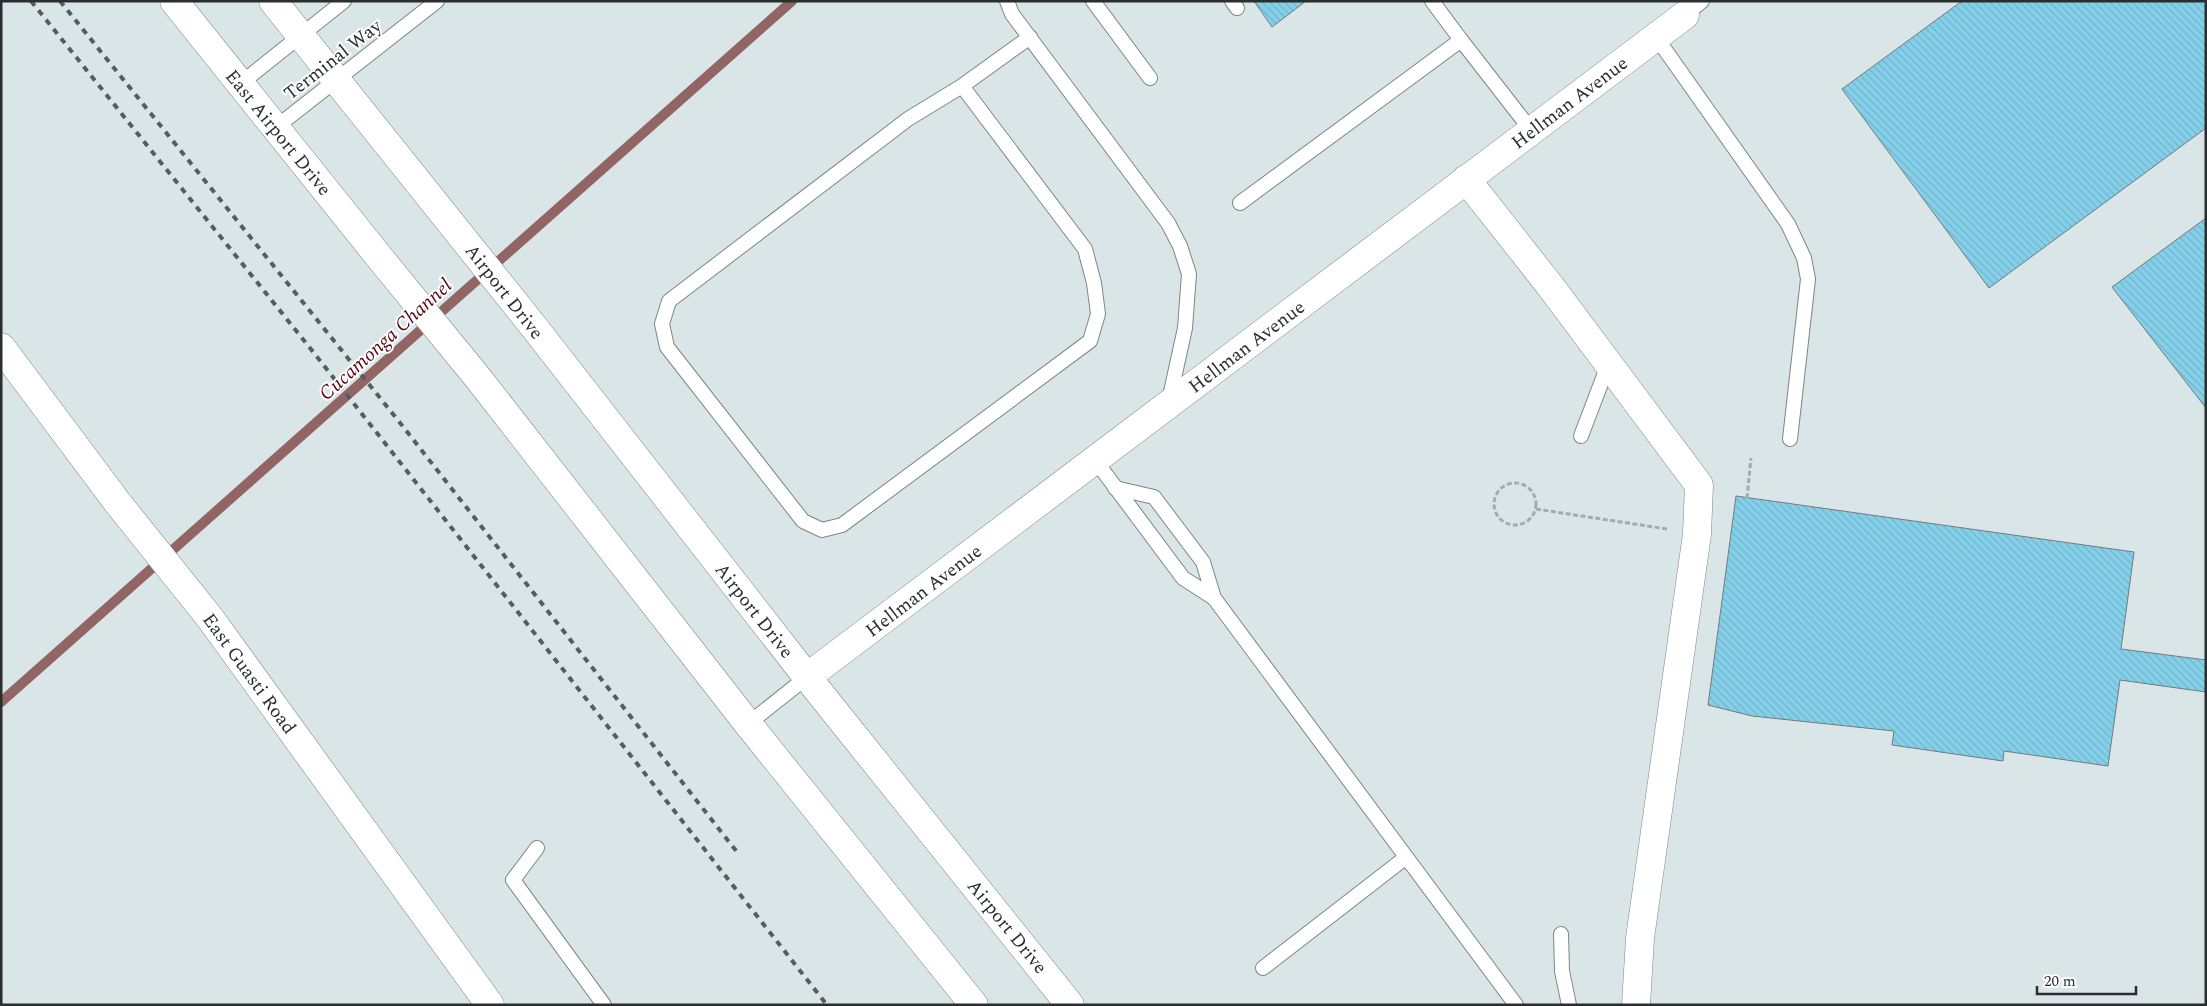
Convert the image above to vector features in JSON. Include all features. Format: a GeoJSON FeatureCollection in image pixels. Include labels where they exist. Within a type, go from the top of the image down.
{"type":"FeatureCollection","features":[{"type":"Feature","properties":{"kind":"street","name":"East Airport Drive"},"geometry":{"type":"LineString","coordinates":[[174,1],[384,264],[478,378],[748,724]]}},
{"type":"Feature","properties":{"kind":"street"},"geometry":{"type":"LineString","coordinates":[[274,1],[336,78]]}},
{"type":"Feature","properties":{"kind":"street","name":"Hellman Avenue"},"geometry":{"type":"LineString","coordinates":[[807,677],[1694,8]]}},
{"type":"Feature","properties":{"kind":"street","name":"Airport Drive"},"geometry":{"type":"LineString","coordinates":[[336,78],[534,327],[807,677],[1070,1005]]}},
{"type":"Feature","properties":{"kind":"street"},"geometry":{"type":"LineString","coordinates":[[1466,179],[1551,287],[1699,485],[1697,534],[1640,938],[1636,1005]]}},
{"type":"Feature","properties":{"kind":"street","name":"East Guasti Road"},"geometry":{"type":"LineString","coordinates":[[1,347],[117,502],[210,618],[490,1005]]}},
{"type":"Feature","properties":{"kind":"street"},"geometry":{"type":"LineString","coordinates":[[748,724],[974,1005]]}},
{"type":"Feature","properties":{"kind":"lane"},"geometry":{"type":"LineString","coordinates":[[240,84],[344,1]]}},
{"type":"Feature","properties":{"kind":"lane","name":"Terminal Way"},"geometry":{"type":"LineString","coordinates":[[275,128],[336,78],[437,1]]}},
{"type":"Feature","properties":{"kind":"lane"},"geometry":{"type":"LineString","coordinates":[[1007,1],[1012,14],[1168,223],[1180,246],[1189,274],[1185,328],[1168,404]]}},
{"type":"Feature","properties":{"kind":"lane"},"geometry":{"type":"LineString","coordinates":[[1094,1],[1150,78]]}},
{"type":"Feature","properties":{"kind":"lane"},"geometry":{"type":"LineString","coordinates":[[1432,1],[1531,130]]}},
{"type":"Feature","properties":{"kind":"lane"},"geometry":{"type":"LineString","coordinates":[[962,86],[1085,249],[1098,314],[1090,341],[842,526],[822,530],[803,521],[667,348],[662,324],[669,301],[908,119],[962,86],[1030,37]]}},
{"type":"Feature","properties":{"kind":"lane"},"geometry":{"type":"LineString","coordinates":[[1656,37],[1788,224],[1804,258],[1808,279],[1790,439]]}},
{"type":"Feature","properties":{"kind":"lane"},"geometry":{"type":"LineString","coordinates":[[1240,203],[1461,40]]}},
{"type":"Feature","properties":{"kind":"lane"},"geometry":{"type":"LineString","coordinates":[[1581,436],[1608,365]]}},
{"type":"Feature","properties":{"kind":"lane"},"geometry":{"type":"LineString","coordinates":[[1095,460],[1182,578],[1214,598]]}},
{"type":"Feature","properties":{"kind":"lane"},"geometry":{"type":"LineString","coordinates":[[1115,488],[1154,497],[1203,562],[1214,598],[1405,858],[1516,1005]]}},
{"type":"Feature","properties":{"kind":"lane"},"geometry":{"type":"LineString","coordinates":[[748,724],[807,677]]}},
{"type":"Feature","properties":{"kind":"lane"},"geometry":{"type":"LineString","coordinates":[[538,848],[513,880],[604,1005]]}},
{"type":"Feature","properties":{"kind":"lane"},"geometry":{"type":"LineString","coordinates":[[1263,968],[1405,858]]}},
{"type":"Feature","properties":{"kind":"lane"},"geometry":{"type":"LineString","coordinates":[[1561,934],[1562,971],[1569,1005]]}},
{"type":"Feature","properties":{"kind":"path"},"geometry":{"type":"LineString","coordinates":[[1747,498],[1751,458]]}},
{"type":"Feature","properties":{"kind":"path"},"geometry":{"type":"LineString","coordinates":[[1518,483],[1531,490],[1536,502],[1536,509],[1529,521],[1523,524],[1509,524],[1503,521],[1495,510],[1495,497],[1504,486],[1518,483]]}},
{"type":"Feature","properties":{"kind":"path"},"geometry":{"type":"LineString","coordinates":[[1536,509],[1697,534]]}},
{"type":"Feature","properties":{"kind":"building"},"geometry":{"type":"Polygon","coordinates":[[[1254,1],[1306,1],[1272,27],[1254,1]]]}},
{"type":"Feature","properties":{"kind":"building"},"geometry":{"type":"Polygon","coordinates":[[[1962,1],[2206,1],[2206,128],[1989,288],[1842,89],[1962,1]]]}},
{"type":"Feature","properties":{"kind":"building"},"geometry":{"type":"Polygon","coordinates":[[[2206,218],[2206,408],[2112,287],[2206,218]]]}},
{"type":"Feature","properties":{"kind":"building"},"geometry":{"type":"Polygon","coordinates":[[[1736,496],[2134,552],[2121,649],[2206,660],[2206,692],[2120,680],[2108,766],[2004,751],[2003,761],[1892,745],[1894,731],[1752,716],[1708,705],[1736,496]]]}},
{"type":"Feature","properties":{"kind":"waterway","name":"Cucamonga Channel"},"geometry":{"type":"LineString","coordinates":[[1,702],[792,1]]}},
{"type":"Feature","properties":{"kind":"railway"},"geometry":{"type":"LineString","coordinates":[[31,1],[314,353],[827,1005]]}},
{"type":"Feature","properties":{"kind":"railway"},"geometry":{"type":"LineString","coordinates":[[60,1],[397,419],[737,852]]}}]}
